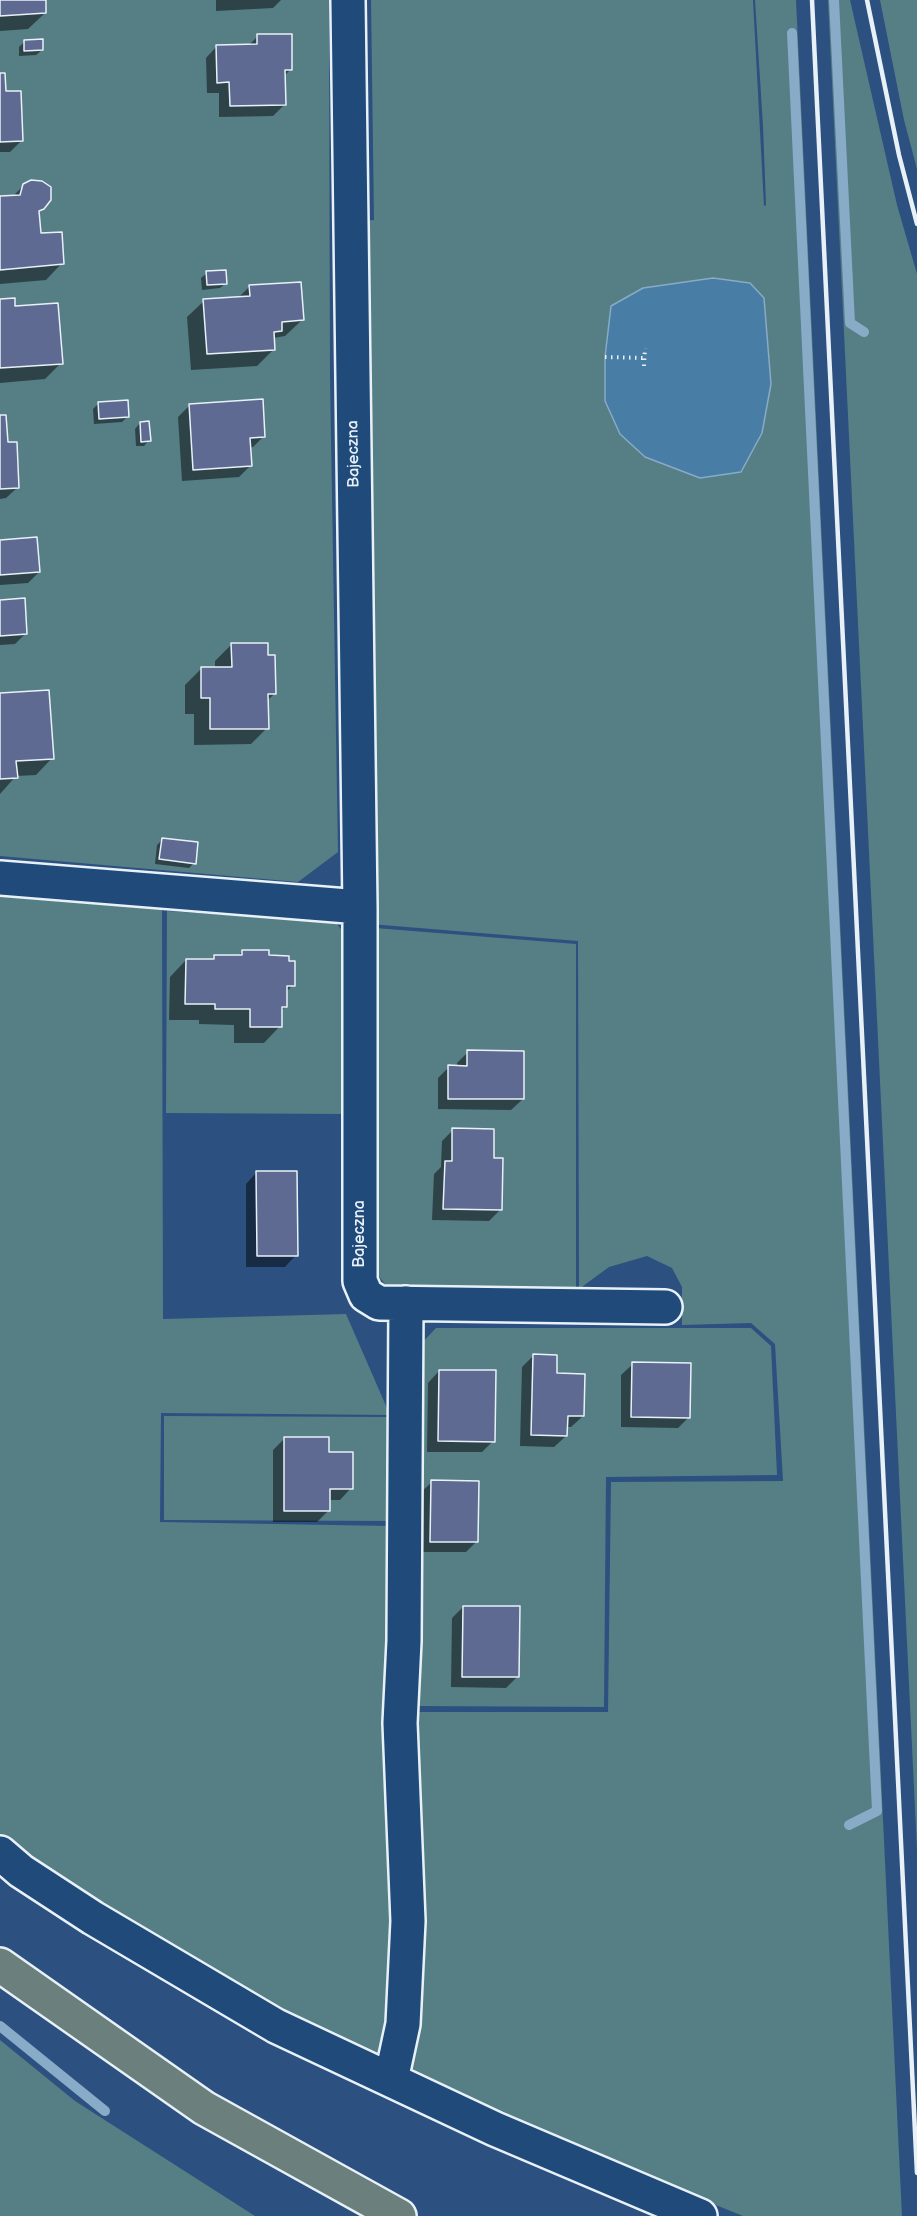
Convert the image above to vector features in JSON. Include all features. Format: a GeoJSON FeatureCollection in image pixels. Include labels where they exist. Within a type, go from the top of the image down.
{"type":"FeatureCollection","features":[{"type":"Feature","properties":{"kind":"main road"},"geometry":{"type":"LineString","coordinates":[[0,1965],[204,2108],[399,2216]]}},
{"type":"Feature","properties":{"kind":"street","name":"Bajeczna"},"geometry":{"type":"LineString","coordinates":[[348,0],[360,907],[360,1281],[366,1295],[379,1303],[665,1307]]}},
{"type":"Feature","properties":{"kind":"street"},"geometry":{"type":"LineString","coordinates":[[0,878],[360,907]]}},
{"type":"Feature","properties":{"kind":"street"},"geometry":{"type":"LineString","coordinates":[[391,2080],[403,2024],[408,1921],[400,1723],[404,1641],[406,1303]]}},
{"type":"Feature","properties":{"kind":"street"},"geometry":{"type":"LineString","coordinates":[[0,1853],[21,1871],[93,1918],[276,2026],[495,2129],[700,2216]]}},
{"type":"Feature","properties":{"kind":"path"},"geometry":{"type":"LineString","coordinates":[[644,366],[645,348]]}},
{"type":"Feature","properties":{"kind":"path"},"geometry":{"type":"LineString","coordinates":[[605,357],[644,358]]}},
{"type":"Feature","properties":{"kind":"green space"},"geometry":{"type":"Polygon","coordinates":[[[0,0],[329,0],[330,378],[338,852],[298,882],[0,856],[0,0]]]}},
{"type":"Feature","properties":{"kind":"green space"},"geometry":{"type":"Polygon","coordinates":[[[371,0],[753,0],[764,206],[766,205],[763,126],[755,0],[796,0],[902,2216],[743,2216],[476,2108],[289,2017],[138,1934],[0,1839],[0,891],[162,908],[163,1319],[346,1314],[390,1415],[161,1413],[160,1522],[390,1526],[388,1712],[608,1712],[611,1482],[783,1481],[775,1344],[751,1323],[682,1325],[682,1287],[672,1268],[647,1256],[609,1267],[579,1289],[578,941],[370,924],[361,221],[374,220],[371,0]],[[713,278],[643,288],[611,306],[605,357],[605,401],[762,433],[771,384],[764,298],[713,278]]]}},
{"type":"Feature","properties":{"kind":"green space"},"geometry":{"type":"Polygon","coordinates":[[[828,0],[850,0],[897,205],[917,274],[917,1850],[828,0]]]}},
{"type":"Feature","properties":{"kind":"green space"},"geometry":{"type":"Polygon","coordinates":[[[880,0],[917,0],[917,169],[904,120],[880,0]]]}},
{"type":"Feature","properties":{"kind":"green space"},"geometry":{"type":"Polygon","coordinates":[[[167,911],[335,922],[347,936],[346,1114],[166,1113],[167,911]]]}},
{"type":"Feature","properties":{"kind":"green space"},"geometry":{"type":"Polygon","coordinates":[[[375,928],[576,944],[576,1289],[388,1288],[377,1274],[375,928]]]}},
{"type":"Feature","properties":{"kind":"green space"},"geometry":{"type":"Polygon","coordinates":[[[436,1328],[751,1328],[771,1346],[777,1475],[606,1477],[604,1707],[417,1706],[417,1348],[436,1328]]]}},
{"type":"Feature","properties":{"kind":"green space"},"geometry":{"type":"Polygon","coordinates":[[[164,1416],[392,1417],[392,1521],[164,1520],[164,1416]]]}},
{"type":"Feature","properties":{"kind":"green space"},"geometry":{"type":"Polygon","coordinates":[[[0,2040],[75,2101],[255,2216],[0,2216],[0,2040]]]}},
{"type":"Feature","properties":{"kind":"water"},"geometry":{"type":"Polygon","coordinates":[[[713,278],[750,283],[764,298],[771,384],[762,433],[741,472],[700,478],[645,457],[620,434],[605,401],[605,357],[611,306],[643,288],[713,278]]]}},
{"type":"Feature","properties":{"kind":"building"},"geometry":{"type":"Polygon","coordinates":[[[0,0],[46,0],[46,13],[0,16],[0,0]]]}},
{"type":"Feature","properties":{"kind":"building"},"geometry":{"type":"Polygon","coordinates":[[[257,34],[292,34],[292,70],[285,70],[286,105],[230,106],[229,82],[217,83],[216,45],[257,44],[257,34]]]}},
{"type":"Feature","properties":{"kind":"building"},"geometry":{"type":"Polygon","coordinates":[[[43,39],[43,50],[24,51],[24,40],[43,39]]]}},
{"type":"Feature","properties":{"kind":"building"},"geometry":{"type":"Polygon","coordinates":[[[0,73],[5,73],[6,91],[21,91],[23,141],[0,142],[0,73]]]}},
{"type":"Feature","properties":{"kind":"building"},"geometry":{"type":"Polygon","coordinates":[[[31,180],[42,181],[51,187],[51,200],[44,209],[39,211],[41,233],[62,232],[64,264],[0,270],[0,196],[20,195],[23,184],[31,180]]]}},
{"type":"Feature","properties":{"kind":"building"},"geometry":{"type":"Polygon","coordinates":[[[226,270],[227,284],[207,285],[206,271],[226,270]]]}},
{"type":"Feature","properties":{"kind":"building"},"geometry":{"type":"Polygon","coordinates":[[[301,282],[304,320],[282,322],[282,331],[274,332],[275,350],[207,354],[203,299],[250,296],[249,285],[301,282]]]}},
{"type":"Feature","properties":{"kind":"building"},"geometry":{"type":"Polygon","coordinates":[[[15,298],[15,306],[58,303],[63,364],[0,368],[0,299],[15,298]]]}},
{"type":"Feature","properties":{"kind":"building"},"geometry":{"type":"Polygon","coordinates":[[[263,399],[265,437],[250,438],[252,466],[193,470],[189,404],[263,399]]]}},
{"type":"Feature","properties":{"kind":"building"},"geometry":{"type":"Polygon","coordinates":[[[128,400],[129,417],[99,419],[98,402],[128,400]]]}},
{"type":"Feature","properties":{"kind":"building"},"geometry":{"type":"Polygon","coordinates":[[[0,415],[6,415],[8,442],[17,442],[19,488],[0,489],[0,415]]]}},
{"type":"Feature","properties":{"kind":"building"},"geometry":{"type":"Polygon","coordinates":[[[149,421],[151,441],[141,442],[140,422],[149,421]]]}},
{"type":"Feature","properties":{"kind":"building"},"geometry":{"type":"Polygon","coordinates":[[[37,537],[40,572],[0,575],[0,540],[37,537]]]}},
{"type":"Feature","properties":{"kind":"building"},"geometry":{"type":"Polygon","coordinates":[[[25,598],[27,634],[0,636],[0,600],[25,598]]]}},
{"type":"Feature","properties":{"kind":"building"},"geometry":{"type":"Polygon","coordinates":[[[231,643],[268,643],[268,655],[275,655],[276,694],[268,694],[269,729],[210,729],[210,698],[201,698],[201,667],[232,667],[231,643]]]}},
{"type":"Feature","properties":{"kind":"building"},"geometry":{"type":"Polygon","coordinates":[[[49,690],[54,759],[16,761],[18,778],[0,779],[0,693],[49,690]]]}},
{"type":"Feature","properties":{"kind":"building"},"geometry":{"type":"Polygon","coordinates":[[[162,838],[198,842],[196,864],[159,859],[162,838]]]}},
{"type":"Feature","properties":{"kind":"building"},"geometry":{"type":"Polygon","coordinates":[[[242,950],[269,950],[269,955],[289,956],[289,961],[295,961],[295,986],[287,986],[287,1007],[282,1007],[282,1027],[250,1027],[250,1009],[215,1009],[215,1004],[185,1004],[186,959],[214,959],[214,955],[242,955],[242,950]]]}},
{"type":"Feature","properties":{"kind":"building"},"geometry":{"type":"Polygon","coordinates":[[[467,1050],[524,1051],[524,1099],[448,1099],[448,1065],[467,1066],[467,1050]]]}},
{"type":"Feature","properties":{"kind":"building"},"geometry":{"type":"Polygon","coordinates":[[[452,1128],[494,1129],[494,1158],[503,1158],[502,1210],[443,1209],[445,1161],[452,1161],[452,1128]]]}},
{"type":"Feature","properties":{"kind":"building"},"geometry":{"type":"Polygon","coordinates":[[[256,1171],[297,1171],[298,1256],[257,1256],[256,1171]]]}},
{"type":"Feature","properties":{"kind":"building"},"geometry":{"type":"Polygon","coordinates":[[[533,1354],[557,1355],[557,1373],[585,1374],[584,1416],[568,1416],[567,1436],[531,1435],[533,1354]]]}},
{"type":"Feature","properties":{"kind":"building"},"geometry":{"type":"Polygon","coordinates":[[[632,1362],[691,1363],[690,1418],[631,1417],[632,1362]]]}},
{"type":"Feature","properties":{"kind":"building"},"geometry":{"type":"Polygon","coordinates":[[[439,1370],[496,1370],[495,1442],[438,1441],[439,1370]]]}},
{"type":"Feature","properties":{"kind":"building"},"geometry":{"type":"Polygon","coordinates":[[[284,1437],[329,1437],[329,1452],[353,1452],[353,1489],[330,1489],[330,1511],[284,1511],[284,1437]]]}},
{"type":"Feature","properties":{"kind":"building"},"geometry":{"type":"Polygon","coordinates":[[[431,1480],[479,1481],[478,1542],[430,1542],[431,1480]]]}},
{"type":"Feature","properties":{"kind":"building"},"geometry":{"type":"Polygon","coordinates":[[[463,1606],[520,1606],[519,1677],[462,1677],[463,1606]]]}},
{"type":"Feature","properties":{"kind":"waterway"},"geometry":{"type":"LineString","coordinates":[[834,0],[850,323],[864,332]]}},
{"type":"Feature","properties":{"kind":"waterway"},"geometry":{"type":"LineString","coordinates":[[792,33],[877,1811],[849,1825]]}},
{"type":"Feature","properties":{"kind":"waterway"},"geometry":{"type":"LineString","coordinates":[[0,2026],[105,2111]]}},
{"type":"Feature","properties":{"kind":"railway"},"geometry":{"type":"LineString","coordinates":[[812,0],[917,2173]]}},
{"type":"Feature","properties":{"kind":"railway"},"geometry":{"type":"LineString","coordinates":[[867,0],[899,155],[917,224]]}}]}
